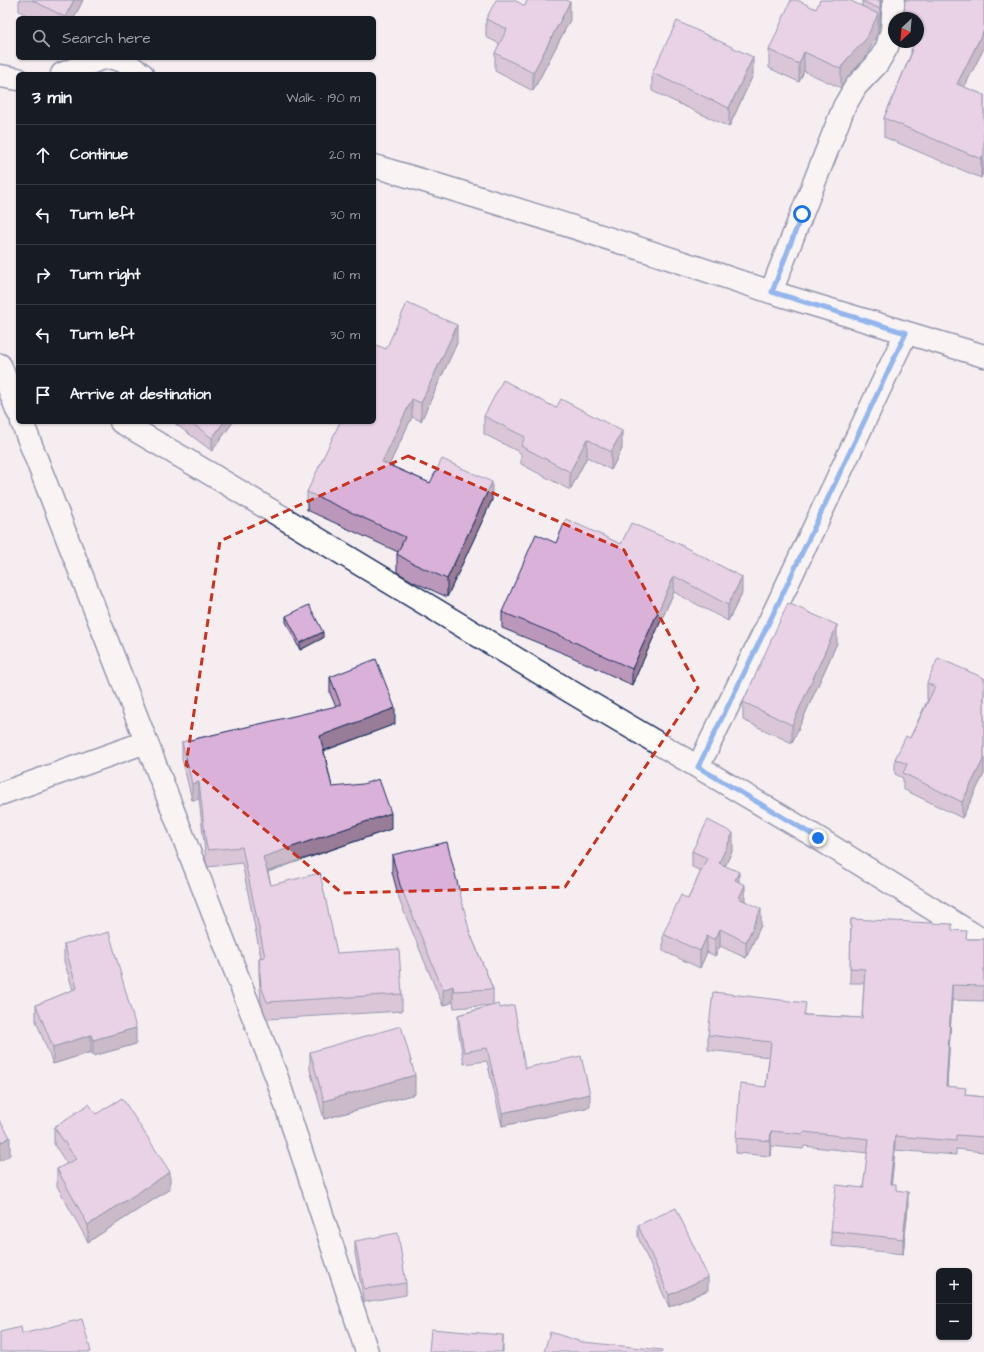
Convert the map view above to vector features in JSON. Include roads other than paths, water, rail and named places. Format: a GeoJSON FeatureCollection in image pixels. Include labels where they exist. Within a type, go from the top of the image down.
{"type":"FeatureCollection","features":[{"type":"Feature","properties":{"kind":"street"},"geometry":{"type":"LineString","coordinates":[[772,292],[844,107],[856,86],[877,64],[887,47],[892,30],[894,0]]}},
{"type":"Feature","properties":{"kind":"street"},"geometry":{"type":"LineString","coordinates":[[67,72],[97,60]]}},
{"type":"Feature","properties":{"kind":"street"},"geometry":{"type":"LineString","coordinates":[[118,60],[139,72]]}},
{"type":"Feature","properties":{"kind":"street"},"geometry":{"type":"LineString","coordinates":[[0,76],[16,79]]}},
{"type":"Feature","properties":{"kind":"street"},"geometry":{"type":"LineString","coordinates":[[376,167],[465,193],[772,292],[984,356]]}},
{"type":"Feature","properties":{"kind":"street"},"geometry":{"type":"LineString","coordinates":[[698,767],[776,608],[906,333]]}},
{"type":"Feature","properties":{"kind":"street"},"geometry":{"type":"LineString","coordinates":[[0,352],[16,361]]}},
{"type":"Feature","properties":{"kind":"street"},"geometry":{"type":"LineString","coordinates":[[0,365],[16,407]]}},
{"type":"Feature","properties":{"kind":"street"},"geometry":{"type":"LineString","coordinates":[[23,424],[277,1078],[367,1352]]}},
{"type":"Feature","properties":{"kind":"street"},"geometry":{"type":"LineString","coordinates":[[124,424],[209,473],[818,838],[984,941]]}},
{"type":"Feature","properties":{"kind":"street"},"geometry":{"type":"LineString","coordinates":[[0,794],[146,742]]}}]}
